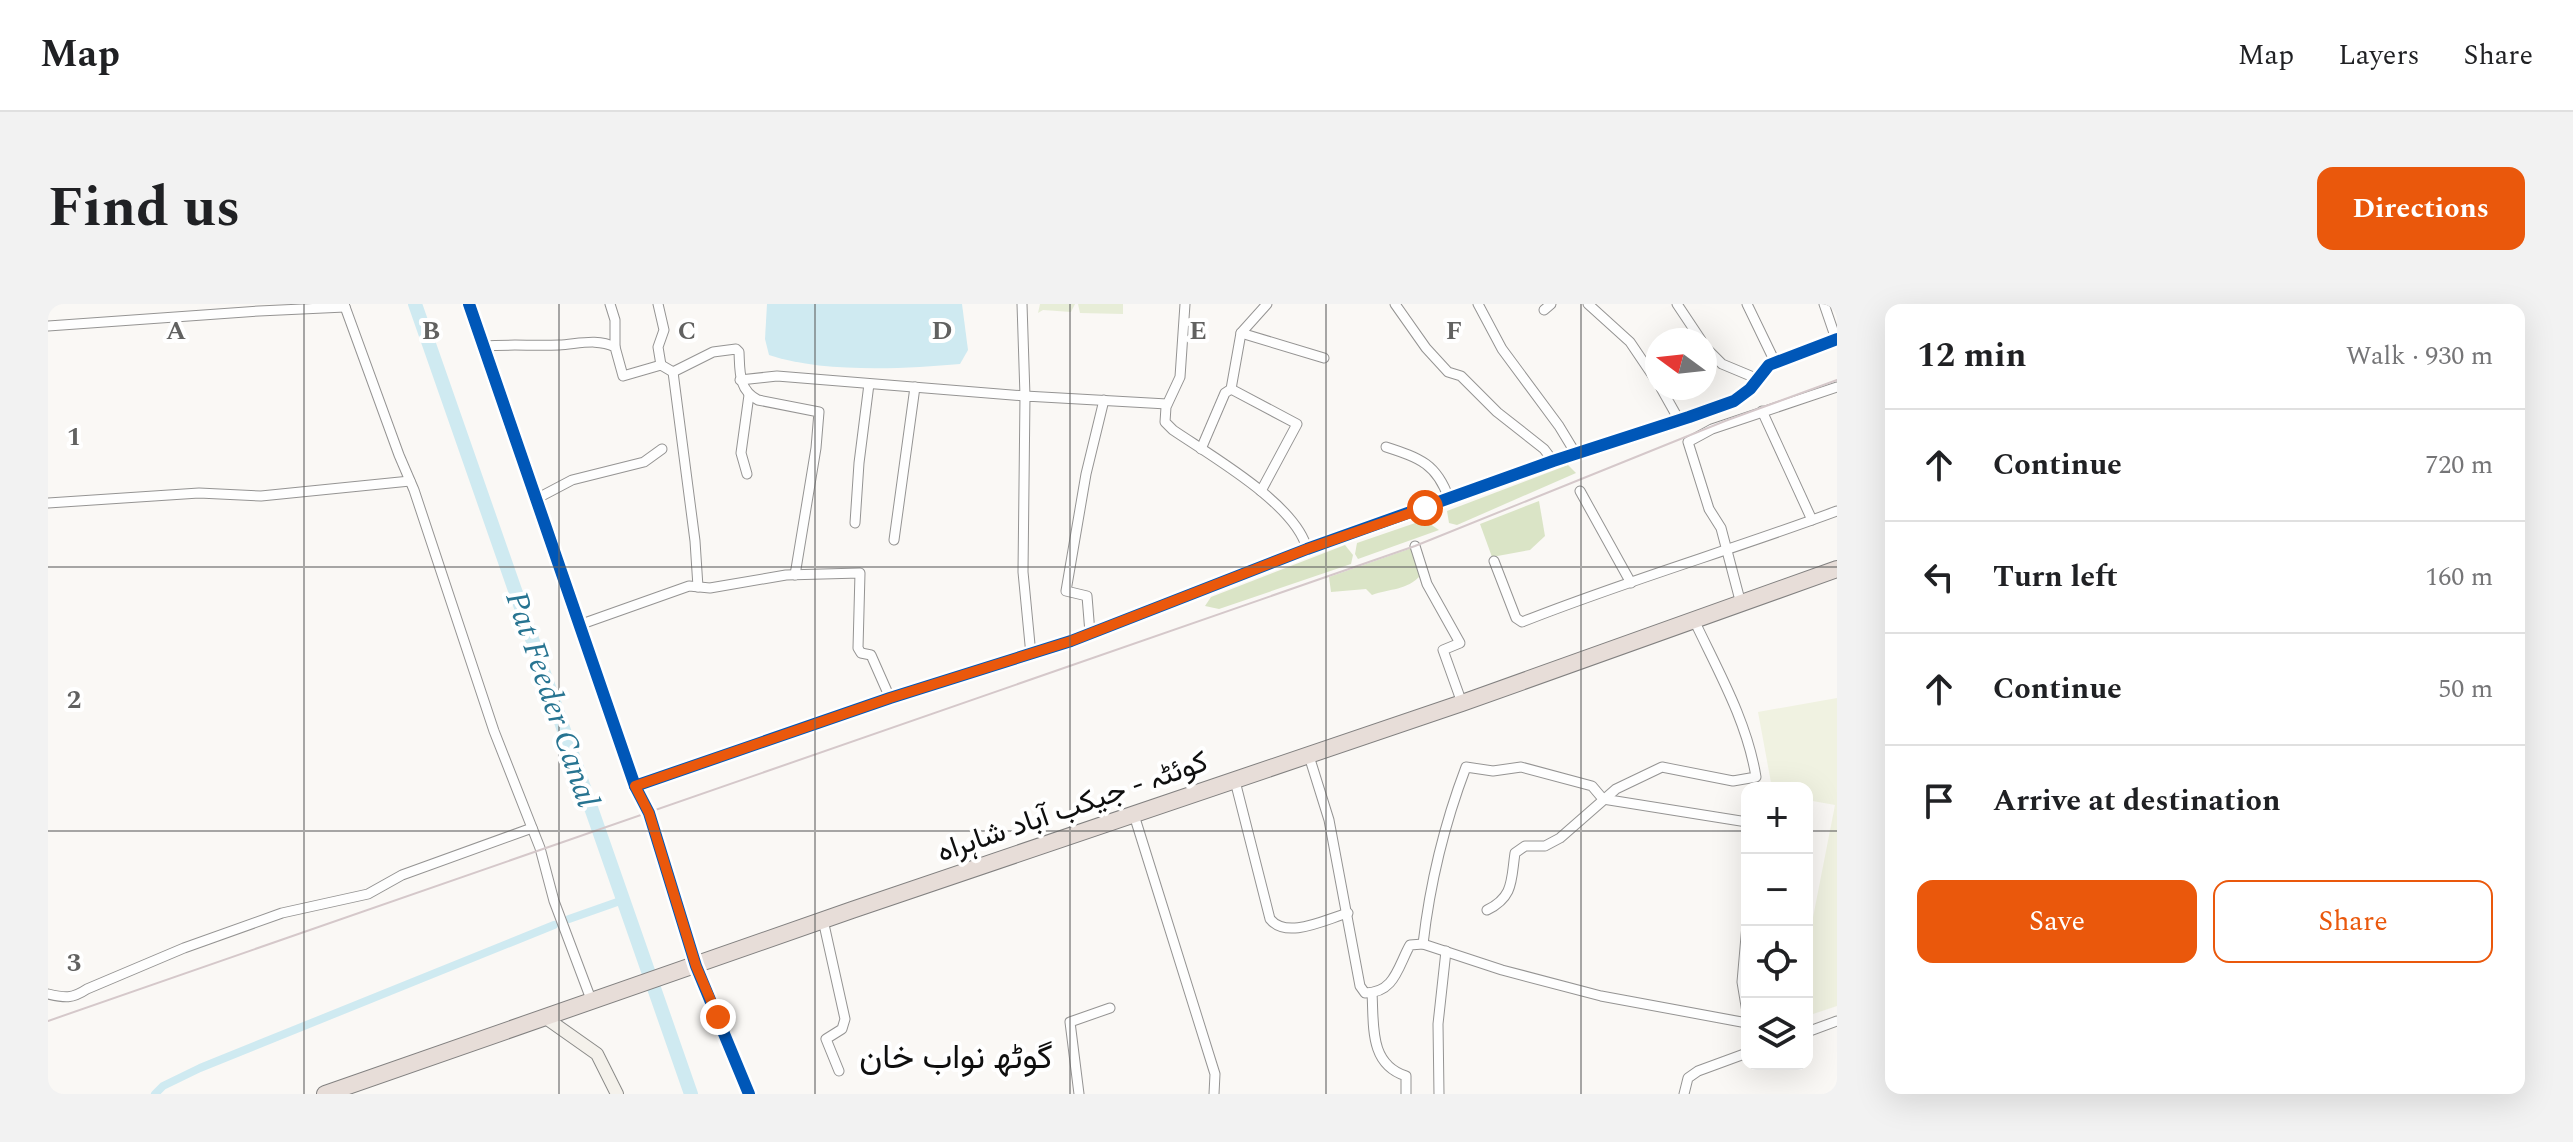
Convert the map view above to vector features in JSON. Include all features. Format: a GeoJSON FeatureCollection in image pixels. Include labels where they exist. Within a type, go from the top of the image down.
{"type":"FeatureCollection","features":[{"type":"Feature","properties":{"kind":"highway","name":"کوئٹہ - جیکب آباد شاہراہ"},"geometry":{"type":"LineString","coordinates":[[325,1094],[823,920],[1462,703],[1837,569]]}},
{"type":"Feature","properties":{"kind":"street"},"geometry":{"type":"LineString","coordinates":[[469,304],[635,786],[649,813],[696,966],[749,1094]]}},
{"type":"Feature","properties":{"kind":"street"},"geometry":{"type":"LineString","coordinates":[[610,304],[615,320],[615,347],[623,376],[661,365],[673,372]]}},
{"type":"Feature","properties":{"kind":"street"},"geometry":{"type":"LineString","coordinates":[[658,304],[664,330],[658,347],[661,365]]}},
{"type":"Feature","properties":{"kind":"street"},"geometry":{"type":"LineString","coordinates":[[1022,304],[1025,396],[1023,556],[1031,655]]}},
{"type":"Feature","properties":{"kind":"street"},"geometry":{"type":"LineString","coordinates":[[1185,304],[1180,377],[1167,404],[1165,422],[1261,491],[1303,534],[1307,549]]}},
{"type":"Feature","properties":{"kind":"street"},"geometry":{"type":"LineString","coordinates":[[1201,449],[1225,393],[1231,389],[1241,333],[1267,304]]}},
{"type":"Feature","properties":{"kind":"street"},"geometry":{"type":"LineString","coordinates":[[1395,304],[1426,348],[1448,372],[1461,376],[1497,412],[1544,449],[1553,461]]}},
{"type":"Feature","properties":{"kind":"street"},"geometry":{"type":"LineString","coordinates":[[1478,304],[1502,349],[1576,454]]}},
{"type":"Feature","properties":{"kind":"street"},"geometry":{"type":"LineString","coordinates":[[1588,304],[1630,342],[1645,364]]}},
{"type":"Feature","properties":{"kind":"street"},"geometry":{"type":"LineString","coordinates":[[1677,304],[1693,328]]}},
{"type":"Feature","properties":{"kind":"street"},"geometry":{"type":"LineString","coordinates":[[1747,304],[1775,362]]}},
{"type":"Feature","properties":{"kind":"street"},"geometry":{"type":"LineString","coordinates":[[635,786],[890,698],[1031,655],[1307,549],[1553,461],[1734,401],[1750,389],[1769,365],[1836,339],[1824,304]]}},
{"type":"Feature","properties":{"kind":"street"},"geometry":{"type":"LineString","coordinates":[[48,326],[345,306],[410,481],[494,731],[532,828],[554,901],[592,1002]]}},
{"type":"Feature","properties":{"kind":"street"},"geometry":{"type":"LineString","coordinates":[[1241,333],[1324,358]]}},
{"type":"Feature","properties":{"kind":"street"},"geometry":{"type":"LineString","coordinates":[[484,346],[583,342],[608,343],[615,347]]}},
{"type":"Feature","properties":{"kind":"street"},"geometry":{"type":"LineString","coordinates":[[673,372],[713,352],[736,349],[739,352],[740,380],[749,395],[758,400],[819,412],[795,575]]}},
{"type":"Feature","properties":{"kind":"street"},"geometry":{"type":"LineString","coordinates":[[1717,359],[1758,379]]}},
{"type":"Feature","properties":{"kind":"street"},"geometry":{"type":"LineString","coordinates":[[673,372],[698,587]]}},
{"type":"Feature","properties":{"kind":"street"},"geometry":{"type":"LineString","coordinates":[[740,380],[777,376],[1167,404]]}},
{"type":"Feature","properties":{"kind":"street"},"geometry":{"type":"LineString","coordinates":[[855,523],[869,384]]}},
{"type":"Feature","properties":{"kind":"street"},"geometry":{"type":"LineString","coordinates":[[894,540],[915,387]]}},
{"type":"Feature","properties":{"kind":"street"},"geometry":{"type":"LineString","coordinates":[[1741,604],[1721,528],[1709,509],[1688,442],[1712,429],[1837,387]]}},
{"type":"Feature","properties":{"kind":"street"},"geometry":{"type":"LineString","coordinates":[[1231,389],[1297,424],[1261,491]]}},
{"type":"Feature","properties":{"kind":"street"},"geometry":{"type":"LineString","coordinates":[[747,474],[741,453],[749,395]]}},
{"type":"Feature","properties":{"kind":"street"},"geometry":{"type":"LineString","coordinates":[[1090,633],[1087,596],[1066,591],[1086,474],[1104,400]]}},
{"type":"Feature","properties":{"kind":"street"},"geometry":{"type":"LineString","coordinates":[[1668,400],[1679,420]]}},
{"type":"Feature","properties":{"kind":"street"},"geometry":{"type":"LineString","coordinates":[[1762,411],[1812,520]]}},
{"type":"Feature","properties":{"kind":"street"},"geometry":{"type":"LineString","coordinates":[[1386,447],[1410,454],[1427,464],[1442,478],[1449,499]]}},
{"type":"Feature","properties":{"kind":"street"},"geometry":{"type":"LineString","coordinates":[[536,499],[572,480],[644,462],[662,449]]}},
{"type":"Feature","properties":{"kind":"street"},"geometry":{"type":"LineString","coordinates":[[48,503],[199,493],[261,496],[410,481]]}},
{"type":"Feature","properties":{"kind":"street"},"geometry":{"type":"LineString","coordinates":[[1580,491],[1631,583]]}},
{"type":"Feature","properties":{"kind":"street"},"geometry":{"type":"LineString","coordinates":[[1494,561],[1516,618],[1522,622],[1603,591],[1789,531],[1837,511]]}},
{"type":"Feature","properties":{"kind":"street"},"geometry":{"type":"LineString","coordinates":[[1415,546],[1427,584],[1460,643],[1443,650],[1462,703]]}},
{"type":"Feature","properties":{"kind":"street"},"geometry":{"type":"LineString","coordinates":[[579,625],[689,586],[710,588],[776,576],[860,573],[858,648],[861,653],[871,655],[890,698]]}},
{"type":"Feature","properties":{"kind":"street"},"geometry":{"type":"LineString","coordinates":[[1694,620],[1738,712],[1752,752],[1756,782]]}},
{"type":"Feature","properties":{"kind":"street"},"geometry":{"type":"LineString","coordinates":[[1309,756],[1329,820],[1360,986],[1365,993],[1380,991],[1396,980],[1410,945],[1423,944],[1502,970],[1601,996],[1741,1022]]}},
{"type":"Feature","properties":{"kind":"street"},"geometry":{"type":"LineString","coordinates":[[1423,944],[1429,891],[1440,842],[1466,767],[1493,771],[1521,767],[1592,786],[1603,799],[1741,821]]}},
{"type":"Feature","properties":{"kind":"street"},"geometry":{"type":"LineString","coordinates":[[1487,910],[1502,902],[1510,888],[1515,853],[1525,846],[1545,846],[1560,838],[1616,789],[1662,767],[1744,782]]}},
{"type":"Feature","properties":{"kind":"street"},"geometry":{"type":"LineString","coordinates":[[1235,781],[1274,924],[1287,929],[1297,928],[1348,913]]}},
{"type":"Feature","properties":{"kind":"street"},"geometry":{"type":"LineString","coordinates":[[1134,815],[1215,1074],[1214,1094]]}},
{"type":"Feature","properties":{"kind":"street"},"geometry":{"type":"LineString","coordinates":[[48,994],[62,998],[75,997],[184,948],[282,913],[368,894],[402,875],[532,828]]}},
{"type":"Feature","properties":{"kind":"street"},"geometry":{"type":"LineString","coordinates":[[823,920],[845,1019],[842,1029],[826,1039],[839,1071]]}},
{"type":"Feature","properties":{"kind":"street"},"geometry":{"type":"LineString","coordinates":[[1745,998],[1742,982],[1747,926]]}},
{"type":"Feature","properties":{"kind":"street"},"geometry":{"type":"LineString","coordinates":[[1439,1094],[1438,1024],[1446,951]]}},
{"type":"Feature","properties":{"kind":"street"},"geometry":{"type":"LineString","coordinates":[[1372,993],[1374,1037],[1380,1056],[1393,1072],[1406,1076],[1406,1094]]}},
{"type":"Feature","properties":{"kind":"street"},"geometry":{"type":"LineString","coordinates":[[1079,1094],[1070,1022],[1110,1008]]}},
{"type":"Feature","properties":{"kind":"street"},"geometry":{"type":"LineString","coordinates":[[546,1018],[597,1054],[617,1094]]}},
{"type":"Feature","properties":{"kind":"street"},"geometry":{"type":"LineString","coordinates":[[1813,1030],[1837,1021]]}},
{"type":"Feature","properties":{"kind":"street"},"geometry":{"type":"LineString","coordinates":[[1684,1094],[1688,1078],[1698,1071],[1741,1055]]}},
{"type":"Feature","properties":{"kind":"green space"},"geometry":{"type":"Polygon","coordinates":[[[1040,304],[1075,304],[1071,312],[1043,310],[1038,313],[1040,304]]]}},
{"type":"Feature","properties":{"kind":"green space"},"geometry":{"type":"Polygon","coordinates":[[[1078,304],[1123,304],[1123,314],[1080,313],[1078,304]]]}},
{"type":"Feature","properties":{"kind":"green space"},"geometry":{"type":"Polygon","coordinates":[[[1568,465],[1576,473],[1457,525],[1449,523],[1447,511],[1568,465]]]}},
{"type":"Feature","properties":{"kind":"green space"},"geometry":{"type":"Polygon","coordinates":[[[1539,501],[1545,536],[1530,550],[1492,557],[1480,524],[1539,501]]]}},
{"type":"Feature","properties":{"kind":"green space"},"geometry":{"type":"Polygon","coordinates":[[[1424,520],[1439,530],[1358,559],[1355,554],[1357,543],[1424,520]]]}},
{"type":"Feature","properties":{"kind":"green space"},"geometry":{"type":"Polygon","coordinates":[[[1345,545],[1353,555],[1351,564],[1219,609],[1205,606],[1211,597],[1345,545]]]}},
{"type":"Feature","properties":{"kind":"green space"},"geometry":{"type":"Polygon","coordinates":[[[1412,548],[1421,575],[1410,584],[1372,595],[1366,589],[1331,592],[1329,577],[1412,548]]]}},
{"type":"Feature","properties":{"kind":"green space"},"geometry":{"type":"Polygon","coordinates":[[[1837,698],[1837,1006],[1813,1014],[1813,917],[1835,805],[1813,801],[1813,782],[1771,782],[1758,712],[1837,698]]]}},
{"type":"Feature","properties":{"kind":"water"},"geometry":{"type":"Polygon","coordinates":[[[767,304],[962,304],[968,350],[960,364],[914,367],[838,367],[790,361],[769,355],[765,339],[767,304]]]}},
{"type":"Feature","properties":{"kind":"waterway","name":"Pat Feeder Canal"},"geometry":{"type":"LineString","coordinates":[[415,304],[691,1094]]}},
{"type":"Feature","properties":{"kind":"waterway"},"geometry":{"type":"LineString","coordinates":[[569,919],[623,900]]}},
{"type":"Feature","properties":{"kind":"waterway"},"geometry":{"type":"LineString","coordinates":[[155,1094],[163,1086],[200,1068],[554,925]]}},
{"type":"Feature","properties":{"kind":"railway"},"geometry":{"type":"LineString","coordinates":[[48,1021],[1415,546],[1725,421],[1837,380]]}},
{"type":"Feature","properties":{"kind":"cycle path"},"geometry":{"type":"LineString","coordinates":[[469,304],[635,786],[649,813],[696,966],[749,1094]]}},
{"type":"Feature","properties":{"kind":"cycle path"},"geometry":{"type":"LineString","coordinates":[[635,786],[890,698],[1071,641],[1307,549],[1553,461],[1734,401],[1750,389],[1769,365],[1837,339]]}},
{"type":"Feature","properties":{"kind":"district","name":"گوٹھ نواب خان"},"geometry":{"type":"Point","coordinates":[956,1056]}},
{"type":"Feature","properties":{"kind":"route"},"geometry":{"type":"LineString","coordinates":[[718,1017],[696,966],[649,813],[635,786],[890,698],[1071,641],[1307,549],[1425,508]]}}]}
